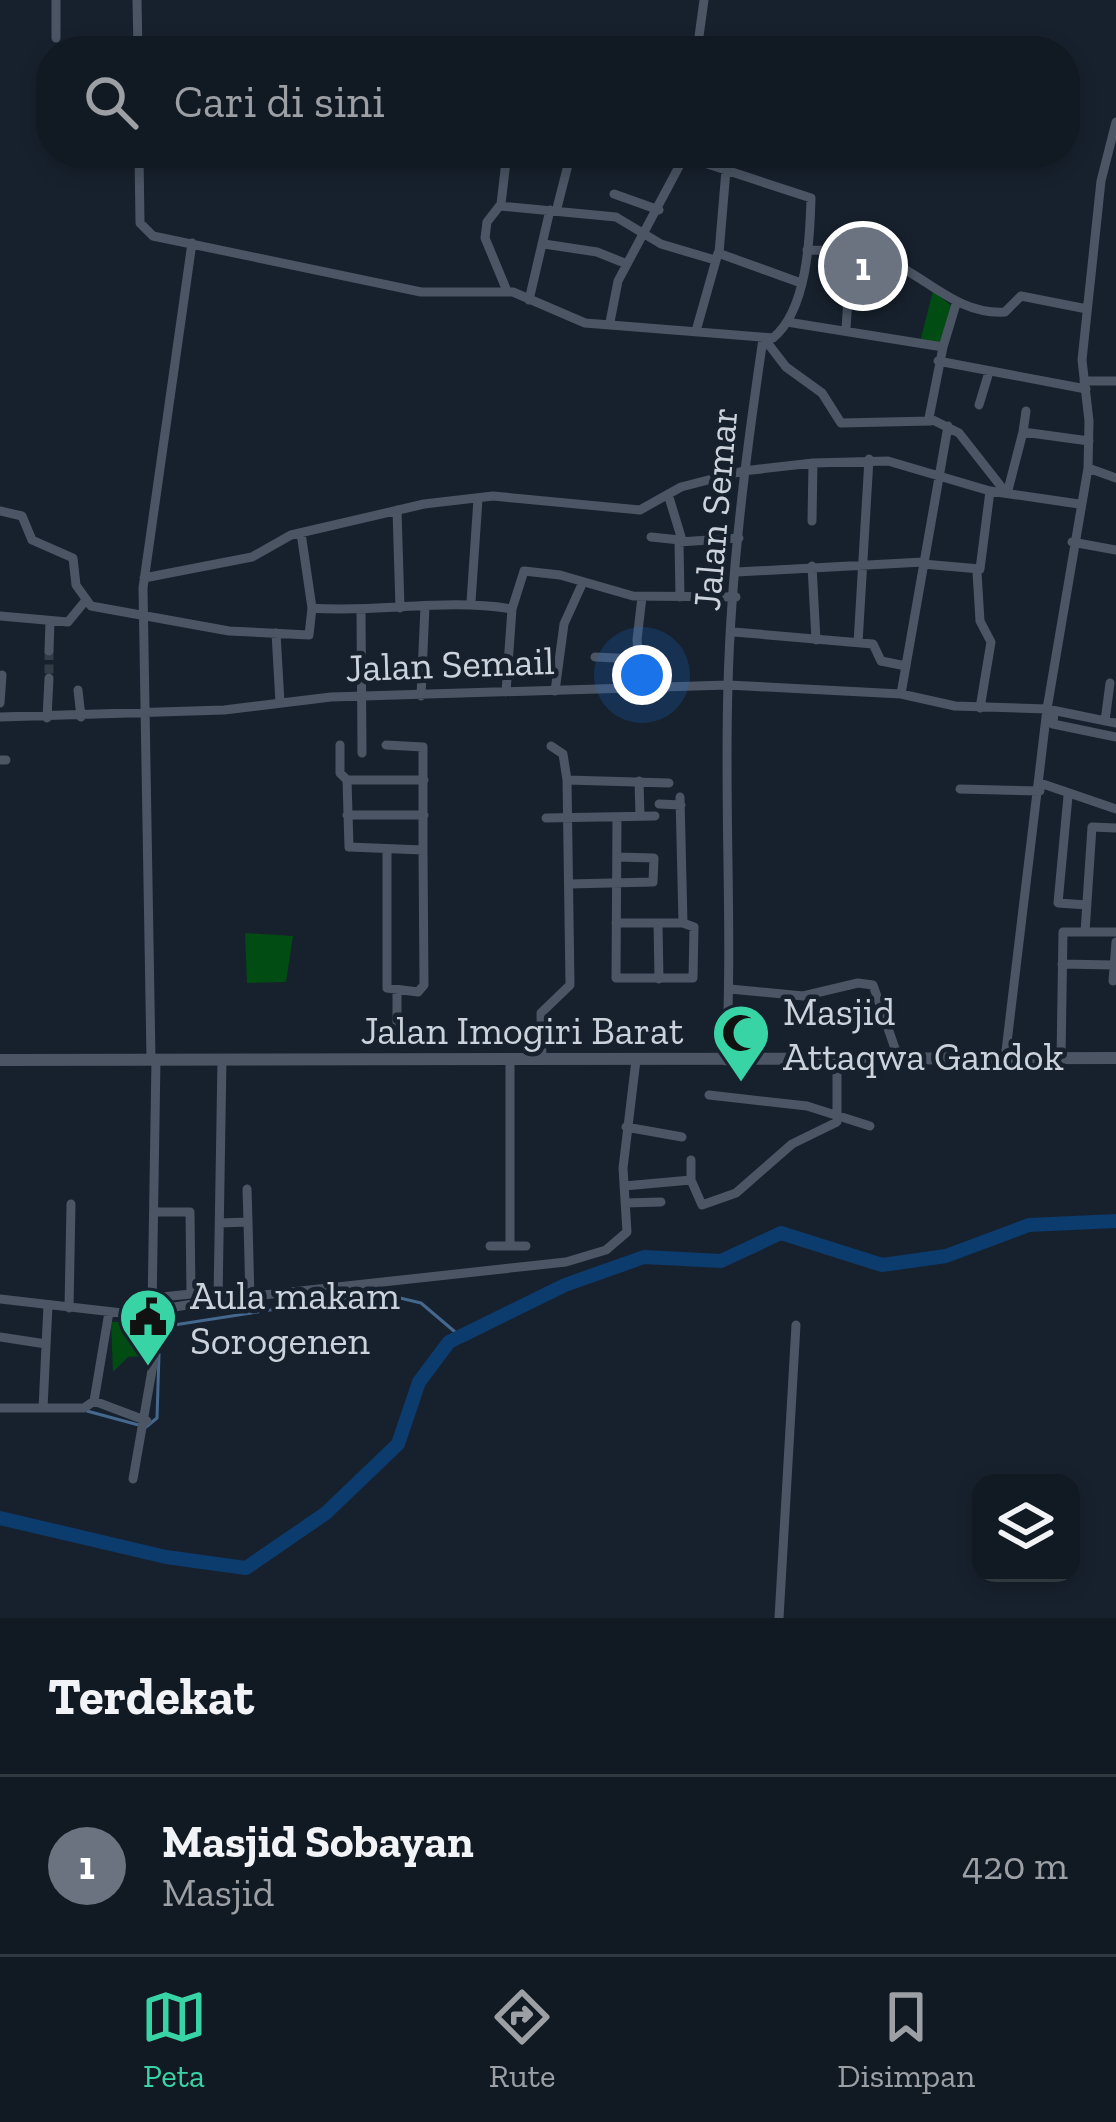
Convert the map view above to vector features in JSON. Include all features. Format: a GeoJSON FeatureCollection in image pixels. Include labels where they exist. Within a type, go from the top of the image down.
{"type":"FeatureCollection","features":[{"type":"Feature","properties":{"kind":"main road","name":"Jalan Imogiri Barat"},"geometry":{"type":"LineString","coordinates":[[0,1060],[222,1059],[397,1049],[510,1059],[1116,1058]]}},
{"type":"Feature","properties":{"kind":"street"},"geometry":{"type":"LineString","coordinates":[[56,0],[56,36]]}},
{"type":"Feature","properties":{"kind":"street"},"geometry":{"type":"LineString","coordinates":[[137,0],[138,36]]}},
{"type":"Feature","properties":{"kind":"street"},"geometry":{"type":"LineString","coordinates":[[699,36],[704,0]]}},
{"type":"Feature","properties":{"kind":"street"},"geometry":{"type":"LineString","coordinates":[[1005,1059],[1072,542],[1088,468],[1087,309],[1101,181],[1116,122]]}},
{"type":"Feature","properties":{"kind":"street"},"geometry":{"type":"LineString","coordinates":[[140,168],[141,227],[153,236],[427,293],[507,291],[566,317],[765,340],[786,367],[822,393],[841,423],[931,421],[948,426],[1000,491]]}},
{"type":"Feature","properties":{"kind":"street"},"geometry":{"type":"LineString","coordinates":[[505,168],[500,206],[487,222],[484,238],[507,291]]}},
{"type":"Feature","properties":{"kind":"street"},"geometry":{"type":"LineString","coordinates":[[529,300],[567,168]]}},
{"type":"Feature","properties":{"kind":"street"},"geometry":{"type":"LineString","coordinates":[[610,322],[627,264],[659,210],[675,168]]}},
{"type":"Feature","properties":{"kind":"street"},"geometry":{"type":"LineString","coordinates":[[720,168],[810,196],[801,284],[787,322],[765,340]]}},
{"type":"Feature","properties":{"kind":"street"},"geometry":{"type":"LineString","coordinates":[[696,331],[717,256],[726,170]]}},
{"type":"Feature","properties":{"kind":"street"},"geometry":{"type":"LineString","coordinates":[[614,194],[659,210]]}},
{"type":"Feature","properties":{"kind":"street"},"geometry":{"type":"LineString","coordinates":[[500,206],[623,219],[645,235],[801,284]]}},
{"type":"Feature","properties":{"kind":"street"},"geometry":{"type":"LineString","coordinates":[[134,1479],[147,1424],[155,1306],[141,617],[192,244]]}},
{"type":"Feature","properties":{"kind":"street"},"geometry":{"type":"LineString","coordinates":[[544,244],[597,252],[627,264]]}},
{"type":"Feature","properties":{"kind":"street"},"geometry":{"type":"LineString","coordinates":[[807,250],[851,251],[923,278],[956,304],[1000,313],[1023,296],[1087,309]]}},
{"type":"Feature","properties":{"kind":"street"},"geometry":{"type":"LineString","coordinates":[[846,329],[851,251]]}},
{"type":"Feature","properties":{"kind":"street"},"geometry":{"type":"LineString","coordinates":[[931,421],[928,406],[956,304]]}},
{"type":"Feature","properties":{"kind":"street"},"geometry":{"type":"LineString","coordinates":[[787,322],[943,347]]}},
{"type":"Feature","properties":{"kind":"street","name":"Jalan Semar"},"geometry":{"type":"LineString","coordinates":[[726,1061],[730,989],[728,685],[743,471],[765,340]]}},
{"type":"Feature","properties":{"kind":"street"},"geometry":{"type":"LineString","coordinates":[[938,361],[1085,385],[1116,381]]}},
{"type":"Feature","properties":{"kind":"street"},"geometry":{"type":"LineString","coordinates":[[979,405],[989,372]]}},
{"type":"Feature","properties":{"kind":"street"},"geometry":{"type":"LineString","coordinates":[[980,708],[991,639],[980,621],[977,572],[1026,411]]}},
{"type":"Feature","properties":{"kind":"street"},"geometry":{"type":"LineString","coordinates":[[902,694],[948,426]]}},
{"type":"Feature","properties":{"kind":"street"},"geometry":{"type":"LineString","coordinates":[[1023,431],[1089,440]]}},
{"type":"Feature","properties":{"kind":"street"},"geometry":{"type":"LineString","coordinates":[[144,578],[252,557],[301,533],[397,510],[478,499],[531,498],[640,510],[668,494],[743,471],[869,459],[1000,491],[1079,504]]}},
{"type":"Feature","properties":{"kind":"street"},"geometry":{"type":"LineString","coordinates":[[858,643],[869,459]]}},
{"type":"Feature","properties":{"kind":"street"},"geometry":{"type":"LineString","coordinates":[[812,521],[813,464]]}},
{"type":"Feature","properties":{"kind":"street"},"geometry":{"type":"LineString","coordinates":[[1088,468],[1116,478]]}},
{"type":"Feature","properties":{"kind":"street"},"geometry":{"type":"LineString","coordinates":[[668,494],[681,540],[680,597]]}},
{"type":"Feature","properties":{"kind":"street"},"geometry":{"type":"LineString","coordinates":[[471,602],[478,499]]}},
{"type":"Feature","properties":{"kind":"street"},"geometry":{"type":"LineString","coordinates":[[397,510],[400,608]]}},
{"type":"Feature","properties":{"kind":"street"},"geometry":{"type":"LineString","coordinates":[[0,512],[22,516],[37,544],[73,558],[76,585],[95,608],[276,633],[310,634],[312,608],[301,533]]}},
{"type":"Feature","properties":{"kind":"street"},"geometry":{"type":"LineString","coordinates":[[651,537],[739,538]]}},
{"type":"Feature","properties":{"kind":"street"},"geometry":{"type":"LineString","coordinates":[[1072,542],[1116,550]]}},
{"type":"Feature","properties":{"kind":"street"},"geometry":{"type":"LineString","coordinates":[[737,572],[865,561],[923,563],[977,572]]}},
{"type":"Feature","properties":{"kind":"street"},"geometry":{"type":"LineString","coordinates":[[812,566],[816,640]]}},
{"type":"Feature","properties":{"kind":"street"},"geometry":{"type":"LineString","coordinates":[[506,692],[512,609],[524,571],[641,597],[736,597]]}},
{"type":"Feature","properties":{"kind":"street"},"geometry":{"type":"LineString","coordinates":[[556,691],[564,624],[583,582]]}},
{"type":"Feature","properties":{"kind":"street"},"geometry":{"type":"LineString","coordinates":[[640,687],[641,597]]}},
{"type":"Feature","properties":{"kind":"street"},"geometry":{"type":"LineString","coordinates":[[0,616],[71,621],[86,600]]}},
{"type":"Feature","properties":{"kind":"street"},"geometry":{"type":"LineString","coordinates":[[312,608],[362,610],[471,602],[512,609]]}},
{"type":"Feature","properties":{"kind":"street"},"geometry":{"type":"LineString","coordinates":[[421,696],[425,606]]}},
{"type":"Feature","properties":{"kind":"street"},"geometry":{"type":"LineString","coordinates":[[362,610],[362,753]]}},
{"type":"Feature","properties":{"kind":"street"},"geometry":{"type":"LineString","coordinates":[[49,651],[50,621]]}},
{"type":"Feature","properties":{"kind":"street"},"geometry":{"type":"LineString","coordinates":[[734,632],[873,644],[881,661],[906,666]]}},
{"type":"Feature","properties":{"kind":"street"},"geometry":{"type":"LineString","coordinates":[[276,633],[280,704]]}},
{"type":"Feature","properties":{"kind":"street"},"geometry":{"type":"LineString","coordinates":[[595,657],[637,659]]}},
{"type":"Feature","properties":{"kind":"street"},"geometry":{"type":"LineString","coordinates":[[0,704],[2,674]]}},
{"type":"Feature","properties":{"kind":"street"},"geometry":{"type":"LineString","coordinates":[[47,718],[49,678]]}},
{"type":"Feature","properties":{"kind":"street"},"geometry":{"type":"LineString","coordinates":[[1093,732],[1106,721],[1110,683]]}},
{"type":"Feature","properties":{"kind":"street","name":"Jalan Semail"},"geometry":{"type":"LineString","coordinates":[[0,717],[81,717],[362,697],[728,685],[902,694],[980,708],[1051,710],[1106,721]]}},
{"type":"Feature","properties":{"kind":"street"},"geometry":{"type":"LineString","coordinates":[[78,690],[81,717]]}},
{"type":"Feature","properties":{"kind":"street"},"geometry":{"type":"LineString","coordinates":[[1051,710],[1053,724],[1116,737]]}},
{"type":"Feature","properties":{"kind":"street"},"geometry":{"type":"LineString","coordinates":[[340,745],[340,773],[347,780],[349,847],[424,850]]}},
{"type":"Feature","properties":{"kind":"street"},"geometry":{"type":"LineString","coordinates":[[386,745],[423,747],[424,985],[418,992],[387,988],[387,850]]}},
{"type":"Feature","properties":{"kind":"street"},"geometry":{"type":"LineString","coordinates":[[542,1059],[541,1012],[570,985],[567,780],[563,754],[551,746]]}},
{"type":"Feature","properties":{"kind":"street"},"geometry":{"type":"LineString","coordinates":[[347,780],[424,780]]}},
{"type":"Feature","properties":{"kind":"street"},"geometry":{"type":"LineString","coordinates":[[567,780],[669,783]]}},
{"type":"Feature","properties":{"kind":"street"},"geometry":{"type":"LineString","coordinates":[[639,781],[640,816]]}},
{"type":"Feature","properties":{"kind":"street"},"geometry":{"type":"LineString","coordinates":[[961,789],[1040,787],[1116,809]]}},
{"type":"Feature","properties":{"kind":"street"},"geometry":{"type":"LineString","coordinates":[[1068,796],[1058,902],[1087,905]]}},
{"type":"Feature","properties":{"kind":"street"},"geometry":{"type":"LineString","coordinates":[[659,804],[681,801],[683,923]]}},
{"type":"Feature","properties":{"kind":"street"},"geometry":{"type":"LineString","coordinates":[[347,815],[424,815]]}},
{"type":"Feature","properties":{"kind":"street"},"geometry":{"type":"LineString","coordinates":[[616,923],[694,927],[694,977],[617,978],[616,923],[616,857],[617,817]]}},
{"type":"Feature","properties":{"kind":"street"},"geometry":{"type":"LineString","coordinates":[[546,818],[655,817]]}},
{"type":"Feature","properties":{"kind":"street"},"geometry":{"type":"LineString","coordinates":[[1084,932],[1092,827],[1116,828]]}},
{"type":"Feature","properties":{"kind":"street"},"geometry":{"type":"LineString","coordinates":[[616,857],[680,858]]}},
{"type":"Feature","properties":{"kind":"street"},"geometry":{"type":"LineString","coordinates":[[569,884],[652,884],[654,858]]}},
{"type":"Feature","properties":{"kind":"street"},"geometry":{"type":"LineString","coordinates":[[658,923],[659,979]]}},
{"type":"Feature","properties":{"kind":"street"},"geometry":{"type":"LineString","coordinates":[[1060,1058],[1063,932],[1116,932]]}},
{"type":"Feature","properties":{"kind":"street"},"geometry":{"type":"LineString","coordinates":[[1113,981],[1116,942]]}},
{"type":"Feature","properties":{"kind":"street"},"geometry":{"type":"LineString","coordinates":[[1062,964],[1113,964]]}},
{"type":"Feature","properties":{"kind":"street"},"geometry":{"type":"LineString","coordinates":[[730,989],[789,997],[858,982],[873,985],[898,1060]]}},
{"type":"Feature","properties":{"kind":"street"},"geometry":{"type":"LineString","coordinates":[[397,992],[397,1049]]}},
{"type":"Feature","properties":{"kind":"street"},"geometry":{"type":"LineString","coordinates":[[218,1300],[222,1059]]}},
{"type":"Feature","properties":{"kind":"street"},"geometry":{"type":"LineString","coordinates":[[510,1059],[510,1246]]}},
{"type":"Feature","properties":{"kind":"street"},"geometry":{"type":"LineString","coordinates":[[0,1299],[109,1312],[587,1257],[624,1240],[626,1126],[636,1060]]}},
{"type":"Feature","properties":{"kind":"street"},"geometry":{"type":"LineString","coordinates":[[691,1160],[692,1180],[702,1205],[721,1199],[792,1144],[837,1122],[837,1061]]}},
{"type":"Feature","properties":{"kind":"street"},"geometry":{"type":"LineString","coordinates":[[709,1095],[840,1115],[870,1126]]}},
{"type":"Feature","properties":{"kind":"street"},"geometry":{"type":"LineString","coordinates":[[626,1126],[682,1136]]}},
{"type":"Feature","properties":{"kind":"street"},"geometry":{"type":"LineString","coordinates":[[624,1186],[692,1180]]}},
{"type":"Feature","properties":{"kind":"street"},"geometry":{"type":"LineString","coordinates":[[247,1189],[250,1299]]}},
{"type":"Feature","properties":{"kind":"street"},"geometry":{"type":"LineString","coordinates":[[625,1203],[661,1202]]}},
{"type":"Feature","properties":{"kind":"street"},"geometry":{"type":"LineString","coordinates":[[69,1307],[71,1204]]}},
{"type":"Feature","properties":{"kind":"street"},"geometry":{"type":"LineString","coordinates":[[154,1212],[190,1212],[191,1294],[155,1306]]}},
{"type":"Feature","properties":{"kind":"street"},"geometry":{"type":"LineString","coordinates":[[220,1223],[248,1222]]}},
{"type":"Feature","properties":{"kind":"street"},"geometry":{"type":"LineString","coordinates":[[490,1246],[526,1246]]}},
{"type":"Feature","properties":{"kind":"street"},"geometry":{"type":"LineString","coordinates":[[43,1408],[48,1305]]}},
{"type":"Feature","properties":{"kind":"street"},"geometry":{"type":"LineString","coordinates":[[0,1408],[84,1408],[94,1401],[109,1312]]}},
{"type":"Feature","properties":{"kind":"street"},"geometry":{"type":"LineString","coordinates":[[779,1618],[796,1325]]}},
{"type":"Feature","properties":{"kind":"street"},"geometry":{"type":"LineString","coordinates":[[0,1337],[46,1344]]}},
{"type":"Feature","properties":{"kind":"street"},"geometry":{"type":"LineString","coordinates":[[94,1401],[147,1424]]}},
{"type":"Feature","properties":{"kind":"green space"},"geometry":{"type":"Polygon","coordinates":[[[933,291],[953,307],[941,345],[920,342],[933,291]]]}},
{"type":"Feature","properties":{"kind":"green space"},"geometry":{"type":"Polygon","coordinates":[[[245,933],[293,936],[286,982],[247,983],[245,933]]]}},
{"type":"Feature","properties":{"kind":"green space"},"geometry":{"type":"Polygon","coordinates":[[[151,1321],[152,1356],[128,1357],[113,1372],[111,1322],[151,1321]]]}},
{"type":"Feature","properties":{"kind":"waterway"},"geometry":{"type":"LineString","coordinates":[[0,1518],[166,1557],[246,1568],[326,1513],[398,1444],[419,1382],[449,1342],[565,1285],[644,1257],[721,1261],[781,1233],[882,1265],[946,1256],[1029,1225],[1116,1221]]}},
{"type":"Feature","properties":{"kind":"waterway"},"geometry":{"type":"LineString","coordinates":[[160,1338],[174,1325],[379,1293],[421,1303],[461,1337]]}},
{"type":"Feature","properties":{"kind":"waterway"},"geometry":{"type":"LineString","coordinates":[[87,1411],[146,1427],[157,1418],[159,1354]]}},
{"type":"Feature","properties":{"kind":"tunnel"},"geometry":{"type":"LineString","coordinates":[[49,651],[49,678]]}},
{"type":"Feature","properties":{"kind":"place","name":"Masjid Sobayan"},"geometry":{"type":"Point","coordinates":[863,266]}},
{"type":"Feature","properties":{"kind":"place","name":"Masjid Attaqwa Gandok"},"geometry":{"type":"Point","coordinates":[741,1084]}},
{"type":"Feature","properties":{"kind":"place","name":"Aula makam Sorogenen"},"geometry":{"type":"Point","coordinates":[148,1368]}}]}
